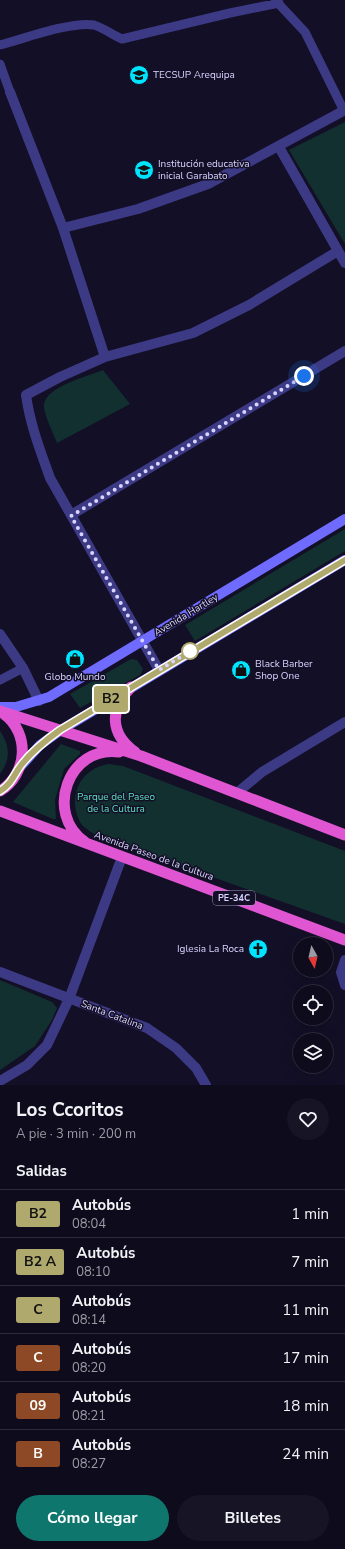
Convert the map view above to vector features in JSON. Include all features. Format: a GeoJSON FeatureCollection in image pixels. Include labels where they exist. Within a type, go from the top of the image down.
{"type":"FeatureCollection","features":[{"type":"Feature","properties":{"kind":"highway"},"geometry":{"type":"LineString","coordinates":[[131,688],[122,696],[116,707],[115,719],[118,734],[128,747],[141,756]]}},
{"type":"Feature","properties":{"kind":"highway"},"geometry":{"type":"LineString","coordinates":[[0,711],[141,756],[238,792],[345,835]]}},
{"type":"Feature","properties":{"kind":"highway"},"geometry":{"type":"LineString","coordinates":[[0,711],[10,720],[20,735],[23,750],[21,766],[13,779],[0,791]]}},
{"type":"Feature","properties":{"kind":"highway"},"geometry":{"type":"LineString","coordinates":[[92,847],[79,838],[70,827],[64,813],[63,798],[66,783],[74,770],[84,760],[98,753],[113,751],[141,756]]}},
{"type":"Feature","properties":{"kind":"highway","name":"Avenida Paseo de la Cultura"},"geometry":{"type":"LineString","coordinates":[[0,811],[92,847],[345,940]]}},
{"type":"Feature","properties":{"kind":"main road","name":"Avenida Hartley"},"geometry":{"type":"LineString","coordinates":[[0,707],[16,707],[49,697],[345,519]]}},
{"type":"Feature","properties":{"kind":"main road"},"geometry":{"type":"LineString","coordinates":[[21,766],[40,745],[60,730],[345,560]]}},
{"type":"Feature","properties":{"kind":"street"},"geometry":{"type":"LineString","coordinates":[[10,92],[63,228],[105,357]]}},
{"type":"Feature","properties":{"kind":"street"},"geometry":{"type":"LineString","coordinates":[[63,228],[138,209],[208,184],[345,111]]}},
{"type":"Feature","properties":{"kind":"street"},"geometry":{"type":"LineString","coordinates":[[279,147],[345,263]]}},
{"type":"Feature","properties":{"kind":"street"},"geometry":{"type":"LineString","coordinates":[[159,670],[144,641],[50,478],[38,447],[29,414],[26,395],[60,377],[105,357],[192,333],[249,305],[338,251]]}},
{"type":"Feature","properties":{"kind":"street"},"geometry":{"type":"LineString","coordinates":[[71,516],[345,351]]}},
{"type":"Feature","properties":{"kind":"street"},"geometry":{"type":"LineString","coordinates":[[0,634],[23,668],[38,701]]}},
{"type":"Feature","properties":{"kind":"street"},"geometry":{"type":"LineString","coordinates":[[238,792],[262,772],[345,722]]}},
{"type":"Feature","properties":{"kind":"street"},"geometry":{"type":"LineString","coordinates":[[0,1081],[27,1065],[46,1045],[69,998],[122,857]]}},
{"type":"Feature","properties":{"kind":"street"},"geometry":{"type":"LineString","coordinates":[[345,960],[341,972],[345,985]]}},
{"type":"Feature","properties":{"kind":"street","name":"Santa Catalina"},"geometry":{"type":"LineString","coordinates":[[0,972],[147,1028],[164,1038],[196,1068],[206,1085]]}},
{"type":"Feature","properties":{"kind":"lane"},"geometry":{"type":"LineString","coordinates":[[0,45],[77,25],[93,25],[122,39],[277,2],[304,32],[345,111]]}},
{"type":"Feature","properties":{"kind":"lane"},"geometry":{"type":"LineString","coordinates":[[0,64],[10,92]]}},
{"type":"Feature","properties":{"kind":"lane"},"geometry":{"type":"LineString","coordinates":[[0,680],[23,668]]}},
{"type":"Feature","properties":{"kind":"green space"},"geometry":{"type":"Polygon","coordinates":[[[345,122],[345,244],[289,150],[345,122]]]}},
{"type":"Feature","properties":{"kind":"green space"},"geometry":{"type":"Polygon","coordinates":[[[103,370],[130,404],[57,443],[44,409],[46,399],[52,393],[68,383],[103,370]]]}},
{"type":"Feature","properties":{"kind":"green space"},"geometry":{"type":"Polygon","coordinates":[[[345,529],[345,551],[195,641],[185,625],[345,529]]]}},
{"type":"Feature","properties":{"kind":"green space"},"geometry":{"type":"Polygon","coordinates":[[[131,659],[137,660],[143,669],[140,675],[80,708],[70,694],[131,659]]]}},
{"type":"Feature","properties":{"kind":"green space"},"geometry":{"type":"Polygon","coordinates":[[[0,731],[6,742],[8,752],[6,763],[0,774],[0,731]]]}},
{"type":"Feature","properties":{"kind":"green space"},"geometry":{"type":"Polygon","coordinates":[[[61,744],[80,751],[80,754],[64,769],[55,800],[56,819],[53,819],[13,802],[61,744]]]}},
{"type":"Feature","properties":{"kind":"green space","name":"Parque del Paseo de la Cultura"},"geometry":{"type":"Polygon","coordinates":[[[109,764],[123,766],[345,851],[345,924],[97,836],[88,830],[81,824],[76,812],[76,794],[79,785],[90,771],[109,764]]]}},
{"type":"Feature","properties":{"kind":"green space"},"geometry":{"type":"Polygon","coordinates":[[[0,980],[52,1002],[57,1008],[52,1020],[35,1046],[0,1070],[0,980]]]}},
{"type":"Feature","properties":{"kind":"bus line","name":"B2"},"geometry":{"type":"LineString","coordinates":[[0,791],[8,785],[18,773],[21,766],[40,745],[60,730],[183,655],[345,560]]}},
{"type":"Feature","properties":{"kind":"place","name":"TECSUP Arequipa"},"geometry":{"type":"Point","coordinates":[139,75]}},
{"type":"Feature","properties":{"kind":"place","name":"Institución educativa inicial Garabato"},"geometry":{"type":"Point","coordinates":[144,170]}},
{"type":"Feature","properties":{"kind":"place","name":"Globo Mundo"},"geometry":{"type":"Point","coordinates":[75,659]}},
{"type":"Feature","properties":{"kind":"place","name":"Black Barber Shop One"},"geometry":{"type":"Point","coordinates":[241,670]}},
{"type":"Feature","properties":{"kind":"place","name":"Iglesia La Roca"},"geometry":{"type":"Point","coordinates":[258,949]}},
{"type":"Feature","properties":{"kind":"route"},"geometry":{"type":"LineString","coordinates":[[190,651],[197,647],[159,670],[127,611],[71,516],[304,376]]}}]}
